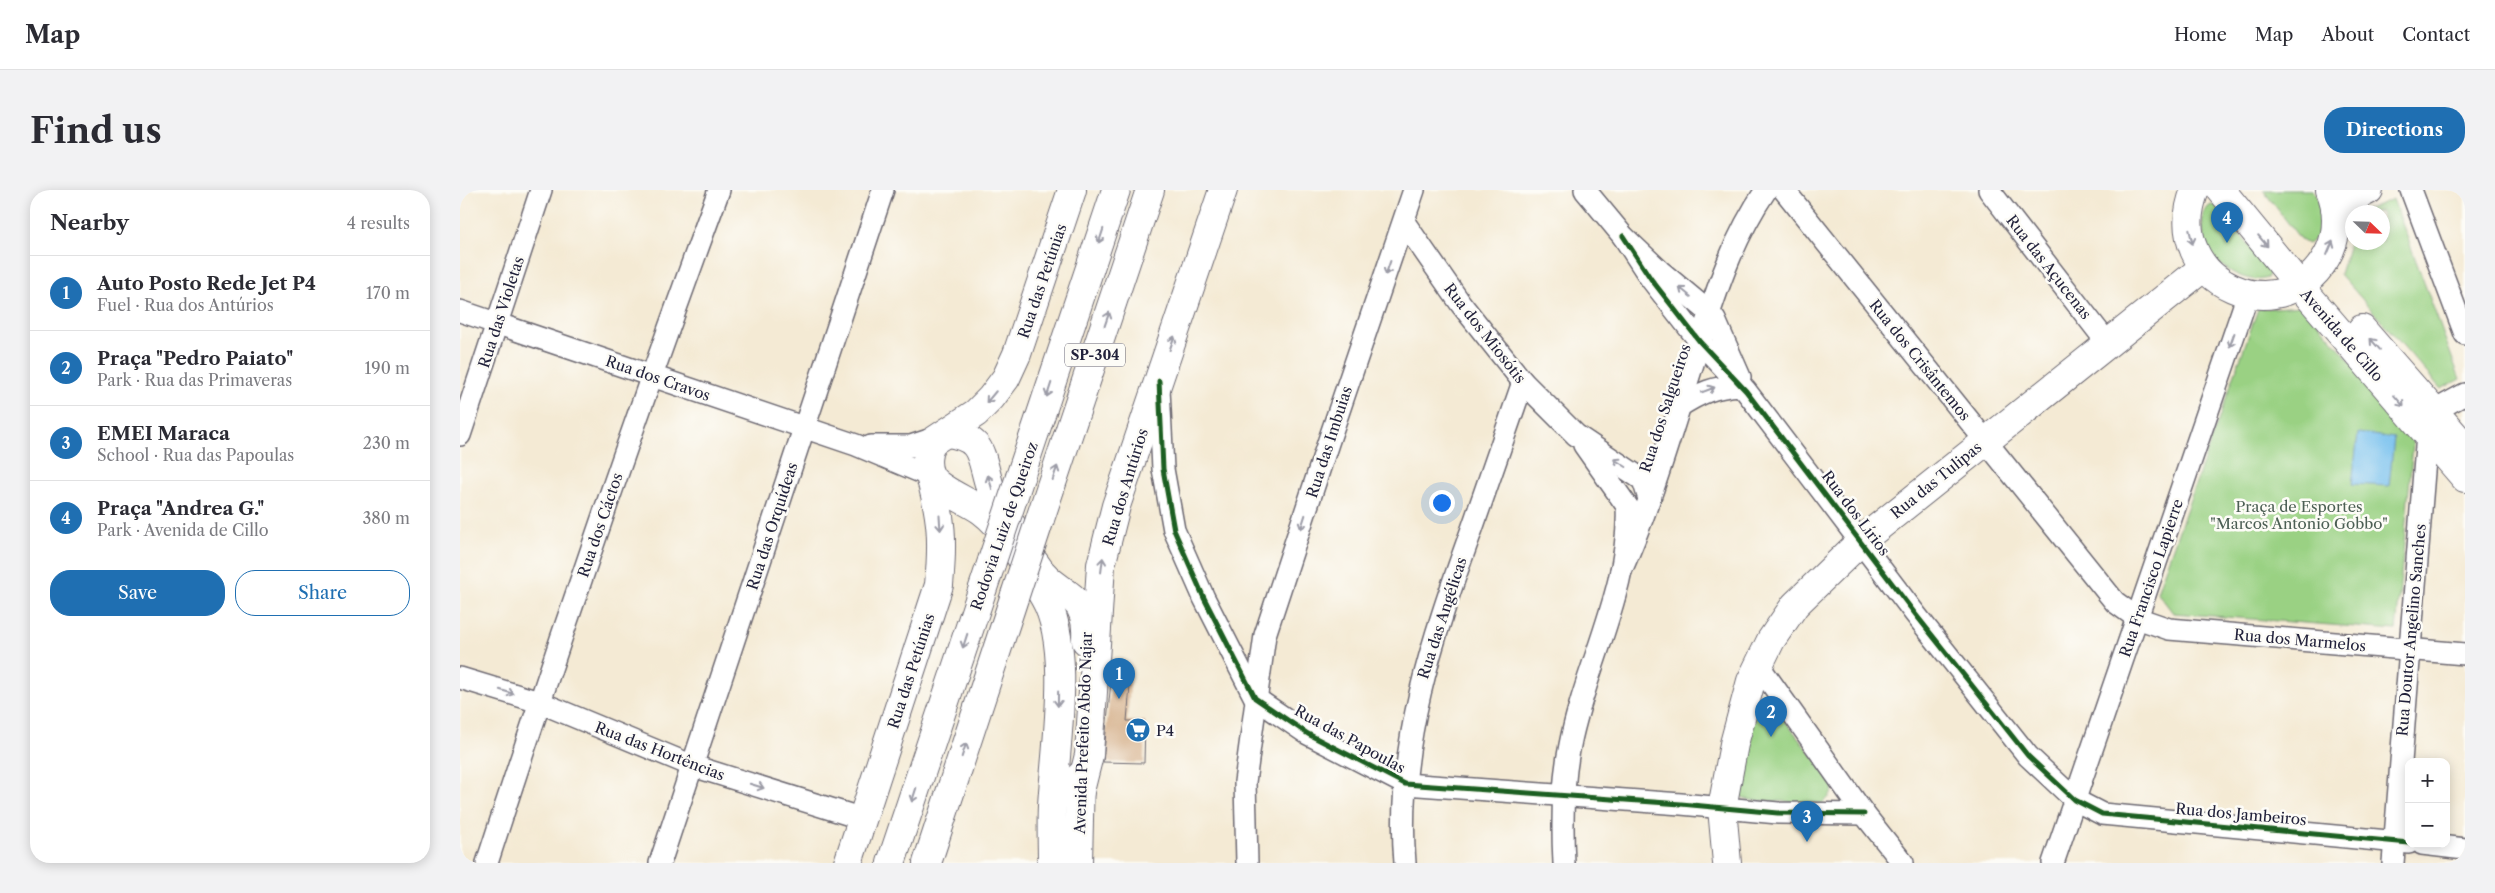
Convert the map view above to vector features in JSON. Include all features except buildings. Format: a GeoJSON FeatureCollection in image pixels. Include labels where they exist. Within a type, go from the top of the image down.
{"type":"FeatureCollection","features":[{"type":"Feature","properties":{"kind":"main road","name":"Rua das Petúnias"},"geometry":{"type":"LineString","coordinates":[[942,435],[976,413],[1006,378],[1017,354],[1072,190]]}},
{"type":"Feature","properties":{"kind":"main road","name":"Rodovia Luiz de Queiroz"},"geometry":{"type":"LineString","coordinates":[[891,863],[1116,190]]}},
{"type":"Feature","properties":{"kind":"main road","name":"Rodovia Luiz de Queiroz"},"geometry":{"type":"LineString","coordinates":[[927,863],[1150,190]]}},
{"type":"Feature","properties":{"kind":"main road","name":"Rua dos Antúrios"},"geometry":{"type":"LineString","coordinates":[[1080,795],[1089,755],[1103,556],[1116,506],[1223,190]]}},
{"type":"Feature","properties":{"kind":"main road"},"geometry":{"type":"LineString","coordinates":[[2195,190],[2190,202],[2189,236],[2195,253],[2204,268],[2224,284],[2248,294],[2266,295],[2283,292],[2306,279],[2325,260],[2332,244],[2336,226],[2332,199],[2369,190]]}},
{"type":"Feature","properties":{"kind":"main road","name":"Avenida de Cillo"},"geometry":{"type":"LineString","coordinates":[[2221,190],[2306,279],[2431,422],[2462,464]]}},
{"type":"Feature","properties":{"kind":"main road","name":"Avenida de Cillo"},"geometry":{"type":"LineString","coordinates":[[2244,190],[2306,279]]}},
{"type":"Feature","properties":{"kind":"main road","name":"Rua das Tulipas"},"geometry":{"type":"LineString","coordinates":[[1727,863],[1722,808],[1734,744],[1751,681],[1771,640],[1795,605],[1861,541],[2204,268]]}},
{"type":"Feature","properties":{"kind":"main road"},"geometry":{"type":"LineString","coordinates":[[930,476],[927,462],[928,448],[942,435]]}},
{"type":"Feature","properties":{"kind":"main road","name":"Avenida Prefeito Abdo Najar"},"geometry":{"type":"LineString","coordinates":[[942,435],[963,435],[980,450],[989,484],[1037,567],[1057,587],[1076,599],[1084,611],[1086,637],[1078,863]]}},
{"type":"Feature","properties":{"kind":"main road","name":"Rua das Petúnias"},"geometry":{"type":"LineString","coordinates":[[848,863],[939,585],[942,548],[940,509],[930,476]]}},
{"type":"Feature","properties":{"kind":"main road","name":"Avenida Prefeito Abdo Najar"},"geometry":{"type":"LineString","coordinates":[[930,476],[942,487],[982,510],[993,520],[1011,545],[1053,614],[1059,650],[1052,808],[1052,863]]}},
{"type":"Feature","properties":{"kind":"main road"},"geometry":{"type":"LineString","coordinates":[[1053,614],[1063,633],[1068,638],[1076,640],[1086,637],[1099,613]]}},
{"type":"Feature","properties":{"kind":"street","name":"Rua das Violetas"},"geometry":{"type":"LineString","coordinates":[[460,434],[541,190]]}},
{"type":"Feature","properties":{"kind":"street","name":"Rua dos Cáctos"},"geometry":{"type":"LineString","coordinates":[[486,863],[651,376],[719,190]]}},
{"type":"Feature","properties":{"kind":"street","name":"Rua das Orquídeas"},"geometry":{"type":"LineString","coordinates":[[660,863],[883,190]]}},
{"type":"Feature","properties":{"kind":"street","name":"Rua das Imbuias"},"geometry":{"type":"LineString","coordinates":[[1247,863],[1245,782],[1265,635],[1414,190]]}},
{"type":"Feature","properties":{"kind":"street","name":"Rua dos Lírios"},"geometry":{"type":"LineString","coordinates":[[1585,190],[1623,236],[1651,279],[1700,342],[1743,388],[1977,694],[2028,756],[2075,800]]}},
{"type":"Feature","properties":{"kind":"street","name":"Rua dos Salgueiros"},"geometry":{"type":"LineString","coordinates":[[1564,863],[1562,824],[1570,746],[1621,571],[1636,537],[1649,499],[1719,280],[1738,237],[1766,190]]}},
{"type":"Feature","properties":{"kind":"street","name":"Rua dos Crisântemos"},"geometry":{"type":"LineString","coordinates":[[1784,190],[2115,602],[2137,618]]}},
{"type":"Feature","properties":{"kind":"street","name":"Rua das Açucenas"},"geometry":{"type":"LineString","coordinates":[[1989,190],[2109,344]]}},
{"type":"Feature","properties":{"kind":"street"},"geometry":{"type":"LineString","coordinates":[[2411,190],[2465,334]]}},
{"type":"Feature","properties":{"kind":"street","name":"Rua dos Miosótis"},"geometry":{"type":"LineString","coordinates":[[1404,222],[1461,304],[1522,382],[1576,435],[1627,506]]}},
{"type":"Feature","properties":{"kind":"street","name":"Rua dos Lírios"},"geometry":{"type":"LineString","coordinates":[[1623,236],[1660,271],[1709,312],[1715,320],[1743,388]]}},
{"type":"Feature","properties":{"kind":"street","name":"Rua Francisco Lapierre"},"geometry":{"type":"LineString","coordinates":[[2053,863],[2248,294]]}},
{"type":"Feature","properties":{"kind":"street","name":"Rua dos Cravos"},"geometry":{"type":"LineString","coordinates":[[460,311],[856,445],[930,476]]}},
{"type":"Feature","properties":{"kind":"street","name":"Rua das Papoulas"},"geometry":{"type":"LineString","coordinates":[[1159,381],[1163,469],[1174,530],[1204,598],[1255,698],[1308,734],[1405,784],[1778,813],[1864,814]]}},
{"type":"Feature","properties":{"kind":"street","name":"Rua das Angélicas"},"geometry":{"type":"LineString","coordinates":[[1405,863],[1405,784],[1414,714],[1430,651],[1522,382]]}},
{"type":"Feature","properties":{"kind":"street","name":"Rua dos Salgueiros"},"geometry":{"type":"LineString","coordinates":[[1678,407],[1702,391],[1717,387],[1743,388]]}},
{"type":"Feature","properties":{"kind":"street"},"geometry":{"type":"LineString","coordinates":[[2431,422],[2465,394]]}},
{"type":"Feature","properties":{"kind":"street","name":"Rua Doutor Angelino Sanches"},"geometry":{"type":"LineString","coordinates":[[2393,863],[2402,842],[2409,649],[2423,486],[2431,422]]}},
{"type":"Feature","properties":{"kind":"street","name":"Rua dos Cravos"},"geometry":{"type":"LineString","coordinates":[[856,445],[883,448],[912,446],[942,435]]}},
{"type":"Feature","properties":{"kind":"street","name":"Rua dos Miosótis"},"geometry":{"type":"LineString","coordinates":[[1576,435],[1644,480],[1649,499]]}},
{"type":"Feature","properties":{"kind":"street"},"geometry":{"type":"LineString","coordinates":[[2423,486],[2434,476],[2462,464]]}},
{"type":"Feature","properties":{"kind":"street"},"geometry":{"type":"LineString","coordinates":[[1627,506],[1649,499]]}},
{"type":"Feature","properties":{"kind":"street","name":"Rua dos Salgueiros"},"geometry":{"type":"LineString","coordinates":[[1621,571],[1628,525],[1627,506]]}},
{"type":"Feature","properties":{"kind":"street","name":"Rua dos Marmelos"},"geometry":{"type":"LineString","coordinates":[[2137,618],[2169,629],[2465,654]]}},
{"type":"Feature","properties":{"kind":"street"},"geometry":{"type":"LineString","coordinates":[[1758,666],[1864,814],[1903,863]]}},
{"type":"Feature","properties":{"kind":"street","name":"Rua das Hortências"},"geometry":{"type":"LineString","coordinates":[[460,678],[539,702],[692,766],[863,819]]}},
{"type":"Feature","properties":{"kind":"street","name":"Rua dos Jambeiros"},"geometry":{"type":"LineString","coordinates":[[2075,800],[2102,814],[2402,842]]}},
{"type":"Feature","properties":{"kind":"street"},"geometry":{"type":"LineString","coordinates":[[2450,847],[2465,849]]}},
{"type":"Feature","properties":{"kind":"green space"},"geometry":{"type":"Polygon","coordinates":[[[2263,190],[2313,190],[2319,204],[2322,219],[2319,233],[2314,239],[2308,244],[2301,240],[2263,190]]]}},
{"type":"Feature","properties":{"kind":"green space"},"geometry":{"type":"Polygon","coordinates":[[[2393,199],[2460,379],[2441,389],[2340,274],[2347,250],[2390,250],[2390,205],[2378,205],[2393,199]]]}},
{"type":"Feature","properties":{"kind":"green space"},"geometry":{"type":"Polygon","coordinates":[[[2211,205],[2217,206],[2270,272],[2267,278],[2259,280],[2242,277],[2226,268],[2212,256],[2205,245],[2203,229],[2204,213],[2211,205]]]}},
{"type":"Feature","properties":{"kind":"green space","name":"Praça de Esportes \"Marcos Antonio Gobbo\""},"geometry":{"type":"Polygon","coordinates":[[[2303,306],[2414,434],[2396,630],[2173,613],[2157,592],[2258,309],[2303,306]]]}},
{"type":"Feature","properties":{"kind":"green space"},"geometry":{"type":"Polygon","coordinates":[[[1761,691],[1833,781],[1831,794],[1822,803],[1750,800],[1739,796],[1735,787],[1761,691]]]}},
{"type":"Feature","properties":{"kind":"water"},"geometry":{"type":"Polygon","coordinates":[[[2358,433],[2394,438],[2389,486],[2352,484],[2358,433]]]}},
{"type":"Feature","properties":{"kind":"cycle path"},"geometry":{"type":"LineString","coordinates":[[1623,236],[1651,279],[1700,342],[1746,391],[1916,615],[2028,756],[2075,800],[2102,814],[2405,843]]}},
{"type":"Feature","properties":{"kind":"cycle path"},"geometry":{"type":"LineString","coordinates":[[1159,381],[1163,469],[1174,530],[1204,598],[1255,698],[1308,734],[1405,784],[1778,813],[1864,814]]}},
{"type":"Feature","properties":{"kind":"place","name":"Praça \"Andrea G.\""},"geometry":{"type":"Point","coordinates":[2227,243]}},
{"type":"Feature","properties":{"kind":"place","name":"Auto Posto Rede Jet P4"},"geometry":{"type":"Point","coordinates":[1119,699]}},
{"type":"Feature","properties":{"kind":"place","name":"P4"},"geometry":{"type":"Point","coordinates":[1138,730]}},
{"type":"Feature","properties":{"kind":"place","name":"Praça \"Pedro Paiato\""},"geometry":{"type":"Point","coordinates":[1771,737]}},
{"type":"Feature","properties":{"kind":"place","name":"EMEI Maraca"},"geometry":{"type":"Point","coordinates":[1807,842]}}]}
